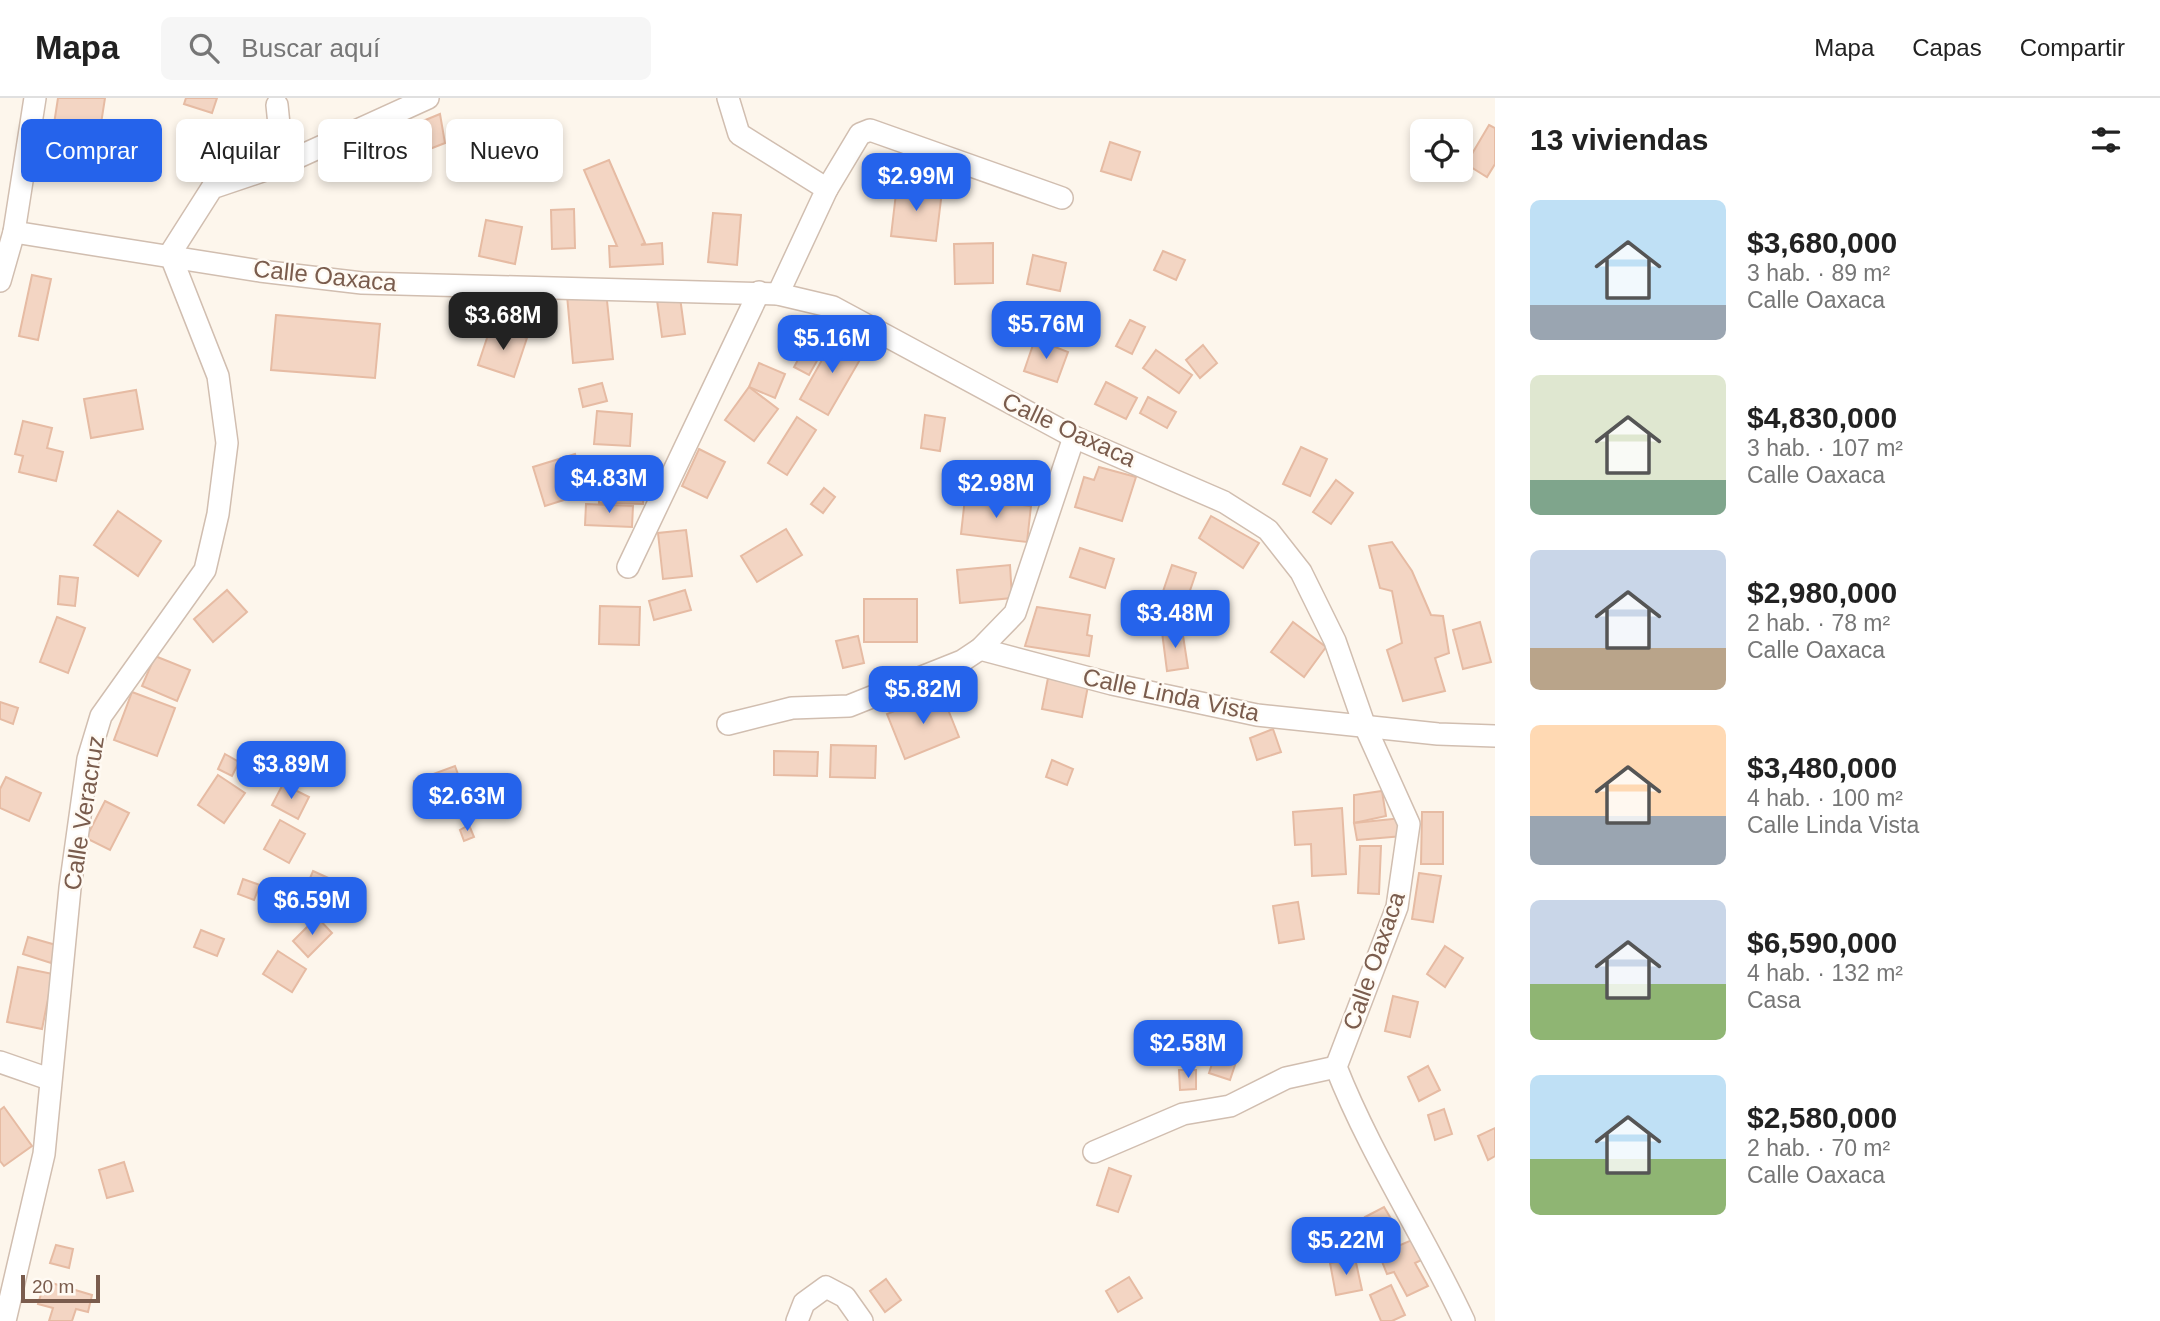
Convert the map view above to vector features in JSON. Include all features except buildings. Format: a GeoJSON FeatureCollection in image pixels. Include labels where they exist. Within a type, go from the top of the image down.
{"type":"FeatureCollection","features":[{"type":"Feature","properties":{"kind":"street"},"geometry":{"type":"LineString","coordinates":[[0,281],[14,232],[35,98]]}},
{"type":"Feature","properties":{"kind":"street"},"geometry":{"type":"LineString","coordinates":[[304,155],[428,98]]}},
{"type":"Feature","properties":{"kind":"street"},"geometry":{"type":"LineString","coordinates":[[728,98],[739,134],[827,189]]}},
{"type":"Feature","properties":{"kind":"street"},"geometry":{"type":"LineString","coordinates":[[278,100],[280,119]]}},
{"type":"Feature","properties":{"kind":"street"},"geometry":{"type":"LineString","coordinates":[[628,567],[768,293],[860,134],[870,130],[1062,198]]}},
{"type":"Feature","properties":{"kind":"street"},"geometry":{"type":"LineString","coordinates":[[170,254],[212,188],[230,182]]}},
{"type":"Feature","properties":{"kind":"street","name":"Calle Oaxaca"},"geometry":{"type":"LineString","coordinates":[[14,232],[170,254],[261,271],[362,283],[768,293],[833,307],[1074,437],[1224,502],[1268,530],[1301,572],[1335,641],[1364,724],[1409,824],[1397,907],[1336,1067]]}},
{"type":"Feature","properties":{"kind":"street","name":"Calle Veracruz"},"geometry":{"type":"LineString","coordinates":[[5,1321],[44,1154],[49,1079],[88,758],[101,716],[205,570],[218,514],[227,443],[218,376],[170,254]]}},
{"type":"Feature","properties":{"kind":"street"},"geometry":{"type":"LineString","coordinates":[[728,724],[792,708],[849,706],[962,661],[980,649],[1015,613],[1074,437]]}},
{"type":"Feature","properties":{"kind":"street","name":"Calle Linda Vista"},"geometry":{"type":"LineString","coordinates":[[980,649],[1112,684],[1257,715],[1364,724],[1438,734],[1495,736]]}},
{"type":"Feature","properties":{"kind":"street"},"geometry":{"type":"LineString","coordinates":[[0,1062],[49,1079]]}},
{"type":"Feature","properties":{"kind":"street"},"geometry":{"type":"LineString","coordinates":[[1094,1152],[1183,1114],[1230,1106],[1286,1078],[1336,1067],[1354,1112],[1440,1269],[1464,1321]]}},
{"type":"Feature","properties":{"kind":"street"},"geometry":{"type":"LineString","coordinates":[[797,1321],[804,1303],[826,1287],[845,1297],[862,1321]]}}]}
